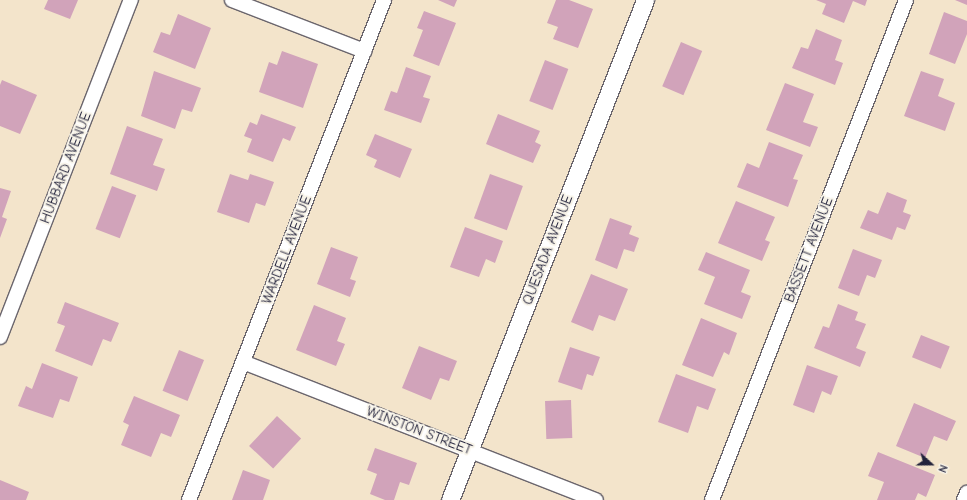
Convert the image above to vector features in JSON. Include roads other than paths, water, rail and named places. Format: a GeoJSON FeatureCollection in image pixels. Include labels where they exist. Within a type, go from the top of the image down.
{"type":"FeatureCollection","features":[{"type":"Feature","properties":{"kind":"street","name":"HUBBARD AVENUE"},"geometry":{"type":"LineString","coordinates":[[0,337],[131,0]]}},
{"type":"Feature","properties":{"kind":"street"},"geometry":{"type":"LineString","coordinates":[[232,0],[364,52]]}},
{"type":"Feature","properties":{"kind":"street","name":"WARDELL AVENUE"},"geometry":{"type":"LineString","coordinates":[[189,500],[384,0]]}},
{"type":"Feature","properties":{"kind":"street","name":"QUESADA AVENUE"},"geometry":{"type":"LineString","coordinates":[[450,500],[645,0]]}},
{"type":"Feature","properties":{"kind":"street","name":"BASSETT AVENUE"},"geometry":{"type":"LineString","coordinates":[[712,500],[906,0]]}},
{"type":"Feature","properties":{"kind":"street","name":"WINSTON STREET"},"geometry":{"type":"LineString","coordinates":[[243,362],[596,500]]}},
{"type":"Feature","properties":{"kind":"street"},"geometry":{"type":"LineString","coordinates":[[964,500],[967,493]]}}]}
